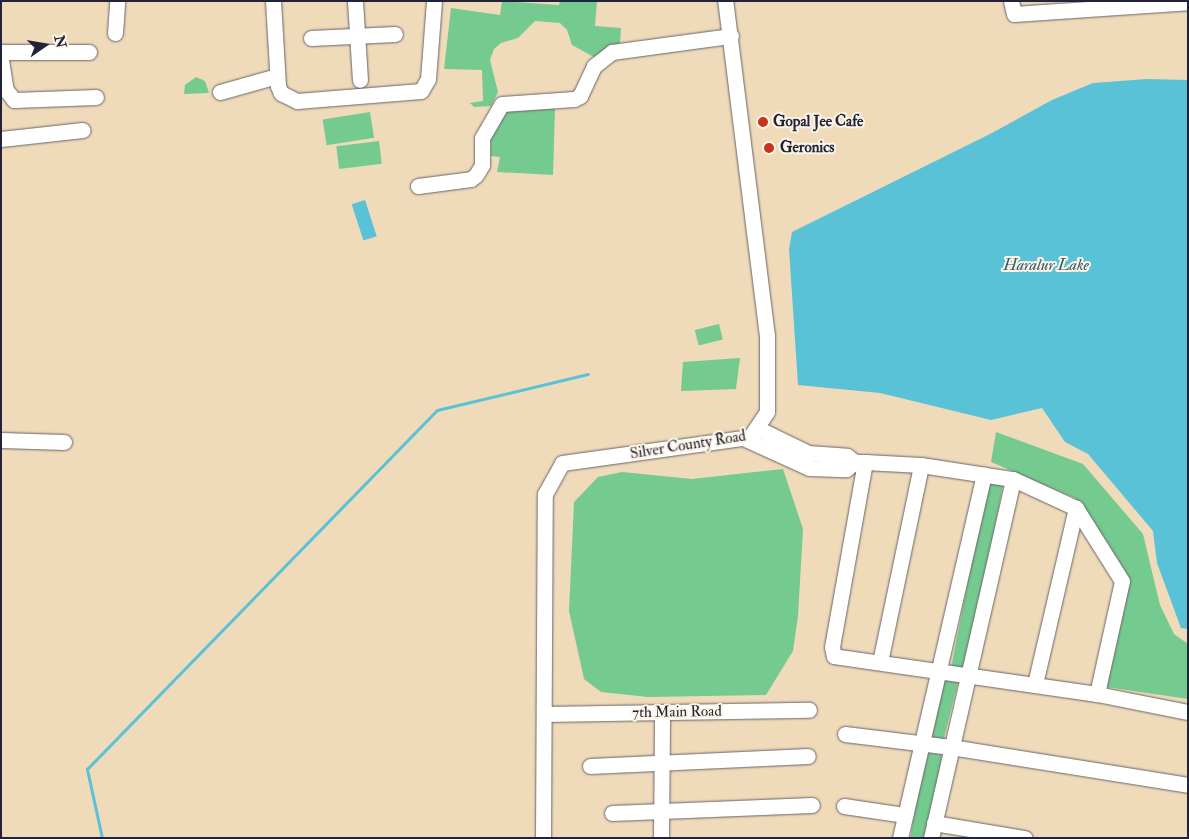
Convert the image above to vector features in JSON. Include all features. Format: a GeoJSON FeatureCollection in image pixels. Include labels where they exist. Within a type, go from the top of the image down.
{"type":"FeatureCollection","features":[{"type":"Feature","properties":{"kind":"street"},"geometry":{"type":"LineString","coordinates":[[115,33],[117,1]]}},
{"type":"Feature","properties":{"kind":"street"},"geometry":{"type":"LineString","coordinates":[[273,1],[277,76],[282,94],[297,101],[421,91],[428,79],[434,1]]}},
{"type":"Feature","properties":{"kind":"street"},"geometry":{"type":"LineString","coordinates":[[355,1],[360,80]]}},
{"type":"Feature","properties":{"kind":"street","name":"Silver County Road"},"geometry":{"type":"LineString","coordinates":[[543,838],[545,494],[562,463],[750,437],[767,412],[767,336],[731,36],[725,1]]}},
{"type":"Feature","properties":{"kind":"street"},"geometry":{"type":"LineString","coordinates":[[1011,1],[1014,14],[1188,2]]}},
{"type":"Feature","properties":{"kind":"street"},"geometry":{"type":"LineString","coordinates":[[311,38],[395,34]]}},
{"type":"Feature","properties":{"kind":"street"},"geometry":{"type":"LineString","coordinates":[[418,186],[471,178],[476,174],[482,165],[482,138],[496,109],[502,104],[574,99],[580,96],[594,66],[612,52],[731,36]]}},
{"type":"Feature","properties":{"kind":"street"},"geometry":{"type":"LineString","coordinates":[[1,52],[89,52]]}},
{"type":"Feature","properties":{"kind":"street"},"geometry":{"type":"LineString","coordinates":[[1,60],[6,90],[14,100],[96,97]]}},
{"type":"Feature","properties":{"kind":"street"},"geometry":{"type":"LineString","coordinates":[[220,92],[277,76]]}},
{"type":"Feature","properties":{"kind":"street"},"geometry":{"type":"LineString","coordinates":[[1,139],[83,130]]}},
{"type":"Feature","properties":{"kind":"street"},"geometry":{"type":"LineString","coordinates":[[757,428],[808,453],[847,456],[860,462],[921,465],[1013,479],[1076,508],[1122,581],[1097,694]]}},
{"type":"Feature","properties":{"kind":"street"},"geometry":{"type":"LineString","coordinates":[[743,438],[809,468],[846,469],[860,462]]}},
{"type":"Feature","properties":{"kind":"street"},"geometry":{"type":"LineString","coordinates":[[1,440],[64,442]]}},
{"type":"Feature","properties":{"kind":"street"},"geometry":{"type":"LineString","coordinates":[[860,462],[832,652],[837,658],[880,662],[939,673],[1035,684],[1188,712]]}},
{"type":"Feature","properties":{"kind":"street"},"geometry":{"type":"LineString","coordinates":[[880,662],[921,465]]}},
{"type":"Feature","properties":{"kind":"street"},"geometry":{"type":"LineString","coordinates":[[900,838],[984,475]]}},
{"type":"Feature","properties":{"kind":"street"},"geometry":{"type":"LineString","coordinates":[[931,838],[1013,479]]}},
{"type":"Feature","properties":{"kind":"street"},"geometry":{"type":"LineString","coordinates":[[1035,684],[1076,508]]}},
{"type":"Feature","properties":{"kind":"street","name":"7th Main Road"},"geometry":{"type":"LineString","coordinates":[[544,714],[809,710]]}},
{"type":"Feature","properties":{"kind":"street"},"geometry":{"type":"LineString","coordinates":[[661,838],[662,712]]}},
{"type":"Feature","properties":{"kind":"street"},"geometry":{"type":"LineString","coordinates":[[844,734],[922,745],[951,747],[1188,785]]}},
{"type":"Feature","properties":{"kind":"street"},"geometry":{"type":"LineString","coordinates":[[590,766],[808,756]]}},
{"type":"Feature","properties":{"kind":"street"},"geometry":{"type":"LineString","coordinates":[[612,813],[661,814],[812,805]]}},
{"type":"Feature","properties":{"kind":"street"},"geometry":{"type":"LineString","coordinates":[[844,806],[905,815]]}},
{"type":"Feature","properties":{"kind":"street"},"geometry":{"type":"LineString","coordinates":[[934,822],[1025,838]]}},
{"type":"Feature","properties":{"kind":"green space"},"geometry":{"type":"Polygon","coordinates":[[[502,1],[559,5],[560,1],[597,1],[595,26],[621,28],[620,44],[609,47],[594,57],[572,45],[567,30],[560,23],[535,21],[518,38],[501,43],[494,49],[490,60],[498,92],[491,106],[474,107],[470,103],[483,101],[482,70],[444,69],[451,8],[500,15],[502,1]]]}},
{"type":"Feature","properties":{"kind":"green space"},"geometry":{"type":"Polygon","coordinates":[[[196,77],[205,81],[209,93],[184,94],[185,85],[196,77]]]}},
{"type":"Feature","properties":{"kind":"green space"},"geometry":{"type":"Polygon","coordinates":[[[518,107],[555,109],[553,175],[497,172],[500,157],[491,156],[491,134],[507,112],[518,107]]]}},
{"type":"Feature","properties":{"kind":"green space"},"geometry":{"type":"Polygon","coordinates":[[[370,112],[374,138],[327,145],[323,120],[370,112]]]}},
{"type":"Feature","properties":{"kind":"green space"},"geometry":{"type":"Polygon","coordinates":[[[379,141],[382,164],[339,169],[336,146],[379,141]]]}},
{"type":"Feature","properties":{"kind":"green space"},"geometry":{"type":"Polygon","coordinates":[[[719,324],[723,340],[699,346],[695,330],[719,324]]]}},
{"type":"Feature","properties":{"kind":"green space"},"geometry":{"type":"Polygon","coordinates":[[[740,358],[736,389],[681,391],[683,362],[740,358]]]}},
{"type":"Feature","properties":{"kind":"green space"},"geometry":{"type":"Polygon","coordinates":[[[996,432],[1083,464],[1143,534],[1160,605],[1174,634],[1188,644],[1188,699],[1106,687],[1127,583],[1075,498],[991,462],[996,432]]]}},
{"type":"Feature","properties":{"kind":"green space"},"geometry":{"type":"Polygon","coordinates":[[[783,469],[803,529],[798,616],[793,651],[766,695],[648,697],[601,692],[584,679],[569,611],[574,502],[598,477],[622,472],[692,479],[783,469]]]}},
{"type":"Feature","properties":{"kind":"green space"},"geometry":{"type":"Polygon","coordinates":[[[988,478],[1004,481],[967,670],[951,666],[988,478]]]}},
{"type":"Feature","properties":{"kind":"green space"},"geometry":{"type":"Polygon","coordinates":[[[943,676],[959,680],[943,744],[927,740],[943,676]]]}},
{"type":"Feature","properties":{"kind":"green space"},"geometry":{"type":"Polygon","coordinates":[[[924,752],[942,755],[929,838],[910,838],[924,752]]]}},
{"type":"Feature","properties":{"kind":"water","name":"Haralur Lake"},"geometry":{"type":"Polygon","coordinates":[[[1147,79],[1188,80],[1188,629],[1181,628],[1157,563],[1153,531],[1088,454],[1065,442],[1042,408],[991,420],[880,393],[798,385],[789,249],[792,232],[992,133],[1052,100],[1093,83],[1147,79]]]}},
{"type":"Feature","properties":{"kind":"water"},"geometry":{"type":"Polygon","coordinates":[[[365,200],[377,236],[363,240],[352,204],[365,200]]]}},
{"type":"Feature","properties":{"kind":"waterway"},"geometry":{"type":"LineString","coordinates":[[102,838],[87,769],[437,410],[588,374]]}},
{"type":"Feature","properties":{"kind":"place","name":"Gopal Jee Cafe"},"geometry":{"type":"Point","coordinates":[763,122]}},
{"type":"Feature","properties":{"kind":"place","name":"Geronics"},"geometry":{"type":"Point","coordinates":[769,148]}}]}
